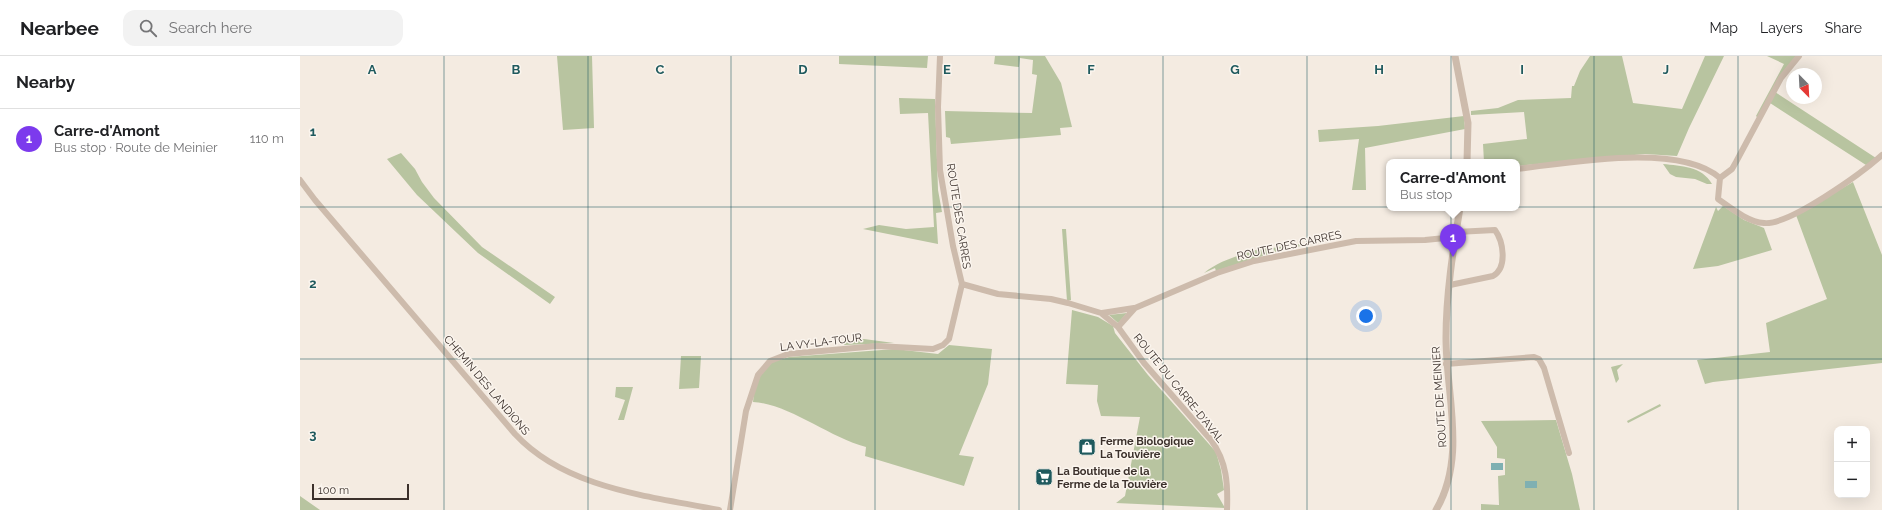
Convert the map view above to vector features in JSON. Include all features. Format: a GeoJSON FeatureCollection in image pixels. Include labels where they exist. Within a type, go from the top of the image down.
{"type":"FeatureCollection","features":[{"type":"Feature","properties":{"kind":"street","name":"ROUTE DES CARRES"},"geometry":{"type":"LineString","coordinates":[[940,56],[938,107],[940,170],[954,252],[962,284],[998,294],[1051,299],[1100,313],[1120,311],[1135,308],[1217,273],[1254,261],[1356,241],[1425,240],[1455,234],[1495,230],[1502,249],[1502,260],[1499,272],[1493,276],[1450,285]]}},
{"type":"Feature","properties":{"kind":"street"},"geometry":{"type":"LineString","coordinates":[[1455,56],[1468,123],[1467,159]]}},
{"type":"Feature","properties":{"kind":"street"},"geometry":{"type":"LineString","coordinates":[[1799,56],[1781,78],[1734,166],[1720,178],[1718,199],[1753,220],[1762,223],[1773,222],[1788,217],[1819,199],[1867,168],[1882,154]]}},
{"type":"Feature","properties":{"kind":"street"},"geometry":{"type":"LineString","coordinates":[[1520,169],[1567,163],[1643,158],[1672,160],[1697,165],[1713,172],[1720,178]]}},
{"type":"Feature","properties":{"kind":"street","name":"CHEMIN DES LANDIONS"},"geometry":{"type":"LineString","coordinates":[[300,180],[310,194],[515,434],[531,450],[564,470],[586,479],[634,493],[719,510]]}},
{"type":"Feature","properties":{"kind":"street","name":"ROUTE DE MEINIER"},"geometry":{"type":"LineString","coordinates":[[1436,510],[1450,478],[1453,455],[1453,432],[1446,364],[1446,337],[1455,234],[1459,211]]}},
{"type":"Feature","properties":{"kind":"street","name":"LA VY-LA-TOUR"},"geometry":{"type":"LineString","coordinates":[[730,510],[746,411],[755,381],[767,363],[772,359],[788,354],[877,346],[928,349],[940,347],[946,342],[951,334],[962,284]]}},
{"type":"Feature","properties":{"kind":"street","name":"ROUTE DES CARRES"},"geometry":{"type":"LineString","coordinates":[[1100,313],[1118,327],[1135,308]]}},
{"type":"Feature","properties":{"kind":"street","name":"ROUTE DU CARRE-D'AVAL"},"geometry":{"type":"LineString","coordinates":[[1118,327],[1144,363],[1211,440],[1220,454],[1226,471],[1227,510]]}},
{"type":"Feature","properties":{"kind":"street"},"geometry":{"type":"LineString","coordinates":[[1446,364],[1534,357],[1539,359],[1544,368],[1569,453]]}},
{"type":"Feature","properties":{"kind":"green space"},"geometry":{"type":"Polygon","coordinates":[[[557,56],[592,56],[594,128],[563,130],[557,56]]]}},
{"type":"Feature","properties":{"kind":"green space"},"geometry":{"type":"Polygon","coordinates":[[[839,56],[928,56],[927,68],[839,64],[839,56]]]}},
{"type":"Feature","properties":{"kind":"green space"},"geometry":{"type":"Polygon","coordinates":[[[995,56],[1045,56],[1061,83],[1072,127],[1060,128],[1061,135],[951,144],[950,138],[946,137],[945,111],[1032,113],[1037,75],[1032,74],[1033,60],[1020,58],[1019,67],[994,64],[995,56]]]}},
{"type":"Feature","properties":{"kind":"green space"},"geometry":{"type":"Polygon","coordinates":[[[1590,56],[1622,56],[1633,103],[1682,109],[1705,56],[1724,56],[1677,156],[1645,154],[1520,166],[1520,159],[1484,159],[1483,144],[1527,139],[1524,112],[1471,115],[1471,111],[1498,108],[1518,100],[1571,98],[1572,86],[1574,86],[1580,71],[1590,56]]]}},
{"type":"Feature","properties":{"kind":"green space"},"geometry":{"type":"Polygon","coordinates":[[[1767,56],[1796,56],[1789,68],[1786,68],[1786,72],[1758,118],[1756,116],[1784,64],[1767,56]]]}},
{"type":"Feature","properties":{"kind":"green space"},"geometry":{"type":"Polygon","coordinates":[[[1775,92],[1786,99],[1786,104],[1793,104],[1876,158],[1866,165],[1770,103],[1775,92]]]}},
{"type":"Feature","properties":{"kind":"green space"},"geometry":{"type":"Polygon","coordinates":[[[899,98],[935,99],[938,190],[942,212],[936,213],[938,244],[863,229],[879,225],[906,229],[934,227],[928,113],[900,114],[899,98]]]}},
{"type":"Feature","properties":{"kind":"green space"},"geometry":{"type":"Polygon","coordinates":[[[1464,116],[1465,129],[1365,148],[1366,190],[1352,190],[1359,139],[1319,142],[1318,130],[1378,126],[1464,116]]]}},
{"type":"Feature","properties":{"kind":"green space"},"geometry":{"type":"Polygon","coordinates":[[[401,153],[415,169],[422,182],[434,198],[482,247],[555,297],[550,304],[478,253],[417,195],[387,159],[401,153]]]}},
{"type":"Feature","properties":{"kind":"green space"},"geometry":{"type":"Polygon","coordinates":[[[1663,164],[1684,166],[1697,170],[1708,178],[1712,184],[1707,184],[1695,179],[1676,177],[1670,174],[1663,164]]]}},
{"type":"Feature","properties":{"kind":"green space"},"geometry":{"type":"Polygon","coordinates":[[[1853,182],[1882,255],[1882,363],[1705,384],[1697,360],[1770,352],[1766,323],[1827,299],[1796,215],[1853,182]]]}},
{"type":"Feature","properties":{"kind":"green space"},"geometry":{"type":"Polygon","coordinates":[[[1723,206],[1744,220],[1764,228],[1772,250],[1718,266],[1693,269],[1716,207],[1718,211],[1723,206]]]}},
{"type":"Feature","properties":{"kind":"green space"},"geometry":{"type":"Polygon","coordinates":[[[1062,229],[1066,229],[1071,300],[1067,301],[1062,229]]]}},
{"type":"Feature","properties":{"kind":"green space"},"geometry":{"type":"Polygon","coordinates":[[[1300,244],[1301,246],[1278,251],[1216,271],[1215,268],[1204,273],[1219,263],[1271,245],[1272,248],[1300,244]]]}},
{"type":"Feature","properties":{"kind":"green space"},"geometry":{"type":"Polygon","coordinates":[[[1072,310],[1098,317],[1113,326],[1115,333],[1148,375],[1216,452],[1224,490],[1217,494],[1225,508],[1116,503],[1125,496],[1140,417],[1101,416],[1097,401],[1098,385],[1066,384],[1072,310]]]}},
{"type":"Feature","properties":{"kind":"green space"},"geometry":{"type":"Polygon","coordinates":[[[1127,313],[1118,323],[1109,315],[1127,313]]]}},
{"type":"Feature","properties":{"kind":"green space"},"geometry":{"type":"Polygon","coordinates":[[[864,339],[894,343],[844,345],[843,342],[864,339]]]}},
{"type":"Feature","properties":{"kind":"green space"},"geometry":{"type":"Polygon","coordinates":[[[949,345],[992,349],[988,384],[959,455],[974,457],[964,486],[865,456],[866,447],[837,436],[795,414],[780,408],[753,402],[754,392],[761,374],[772,362],[789,357],[895,349],[938,354],[949,345]]]}},
{"type":"Feature","properties":{"kind":"green space"},"geometry":{"type":"Polygon","coordinates":[[[681,356],[701,356],[699,388],[679,389],[681,356]]]}},
{"type":"Feature","properties":{"kind":"green space"},"geometry":{"type":"Polygon","coordinates":[[[1623,364],[1617,370],[1619,379],[1616,383],[1611,367],[1623,364]]]}},
{"type":"Feature","properties":{"kind":"green space"},"geometry":{"type":"Polygon","coordinates":[[[616,387],[633,387],[624,420],[618,420],[625,400],[615,397],[616,387]]]}},
{"type":"Feature","properties":{"kind":"green space"},"geometry":{"type":"Polygon","coordinates":[[[1660,404],[1661,406],[1628,423],[1627,421],[1660,404]]]}},
{"type":"Feature","properties":{"kind":"green space"},"geometry":{"type":"Polygon","coordinates":[[[1556,420],[1572,474],[1580,510],[1481,510],[1481,504],[1499,505],[1498,476],[1505,475],[1505,459],[1497,458],[1497,447],[1481,421],[1556,420]]]}},
{"type":"Feature","properties":{"kind":"green space"},"geometry":{"type":"Polygon","coordinates":[[[300,496],[320,510],[300,510],[300,496]]]}},
{"type":"Feature","properties":{"kind":"water"},"geometry":{"type":"Polygon","coordinates":[[[1491,463],[1503,463],[1503,470],[1491,470],[1491,463]]]}},
{"type":"Feature","properties":{"kind":"water"},"geometry":{"type":"Polygon","coordinates":[[[1525,481],[1537,481],[1537,488],[1525,488],[1525,481]]]}},
{"type":"Feature","properties":{"kind":"place","name":"Carre-d'Amont"},"geometry":{"type":"Point","coordinates":[1453,257]}},
{"type":"Feature","properties":{"kind":"place","name":"Ferme Biologique La Touvière"},"geometry":{"type":"Point","coordinates":[1087,447]}},
{"type":"Feature","properties":{"kind":"place","name":"La Boutique de la Ferme de la Touvière"},"geometry":{"type":"Point","coordinates":[1044,477]}}]}
